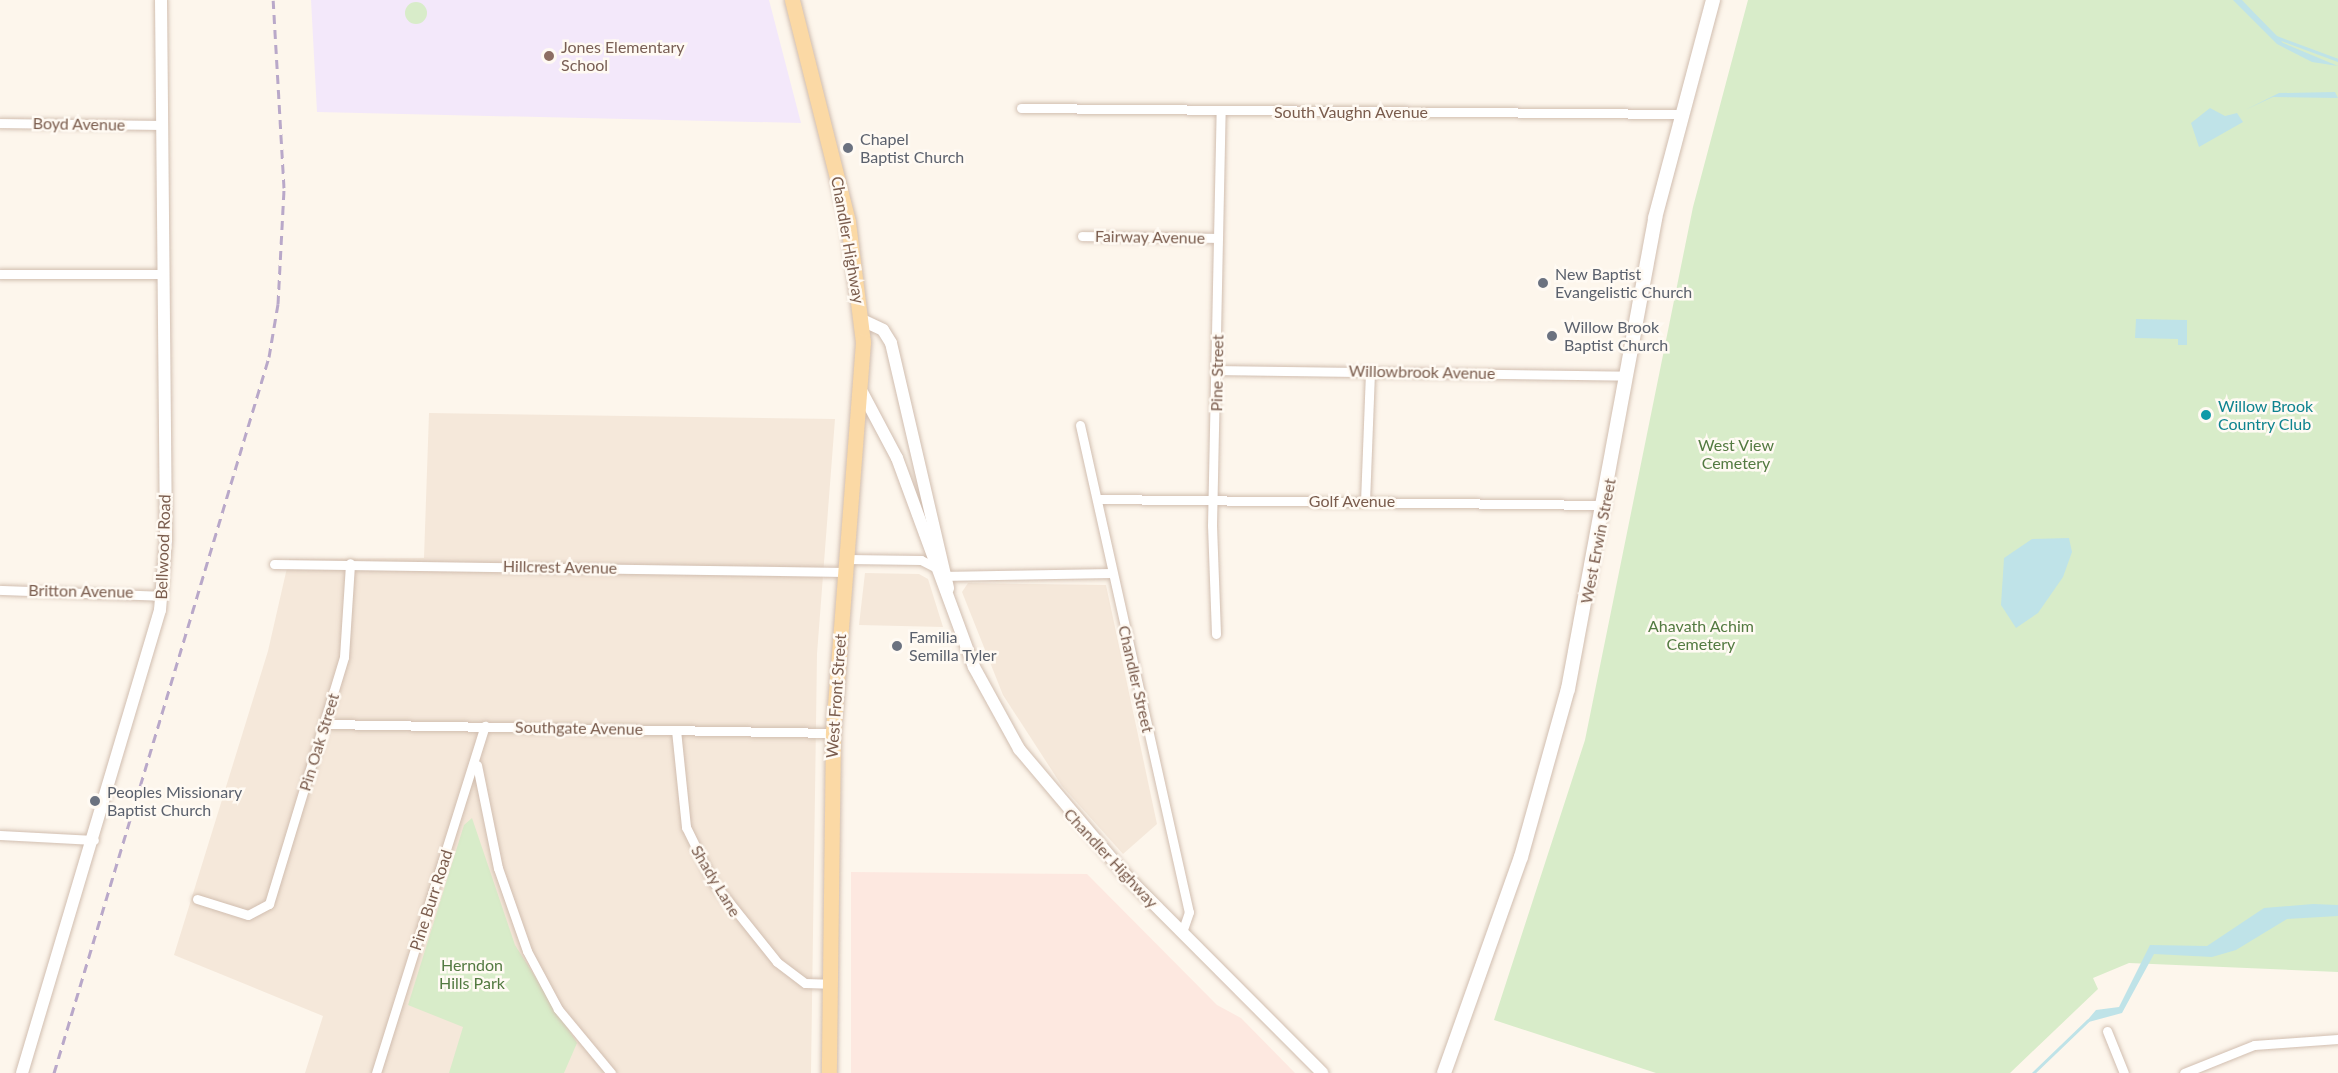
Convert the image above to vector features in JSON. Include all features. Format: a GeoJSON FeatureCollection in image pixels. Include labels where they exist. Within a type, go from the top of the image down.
{"type":"FeatureCollection","features":[{"type":"Feature","properties":{"kind":"main road","name":"Chandler Highway"},"geometry":{"type":"LineString","coordinates":[[792,0],[848,222],[862,320]]}},
{"type":"Feature","properties":{"kind":"main road","name":"West Erwin Street"},"geometry":{"type":"LineString","coordinates":[[1444,1073],[1540,793],[1606,505],[1626,376],[1680,114],[1713,0]]}},
{"type":"Feature","properties":{"kind":"main road","name":"West Front Street"},"geometry":{"type":"LineString","coordinates":[[829,1073],[833,733],[862,392],[862,320]]}},
{"type":"Feature","properties":{"kind":"street","name":"Bellwood Road"},"geometry":{"type":"LineString","coordinates":[[22,1073],[150,659],[162,596],[166,533],[159,125],[161,0]]}},
{"type":"Feature","properties":{"kind":"street","name":"South Vaughn Avenue"},"geometry":{"type":"LineString","coordinates":[[1021,108],[1680,114]]}},
{"type":"Feature","properties":{"kind":"street","name":"Pine Street"},"geometry":{"type":"LineString","coordinates":[[1216,634],[1213,500],[1221,111]]}},
{"type":"Feature","properties":{"kind":"street","name":"Boyd Avenue"},"geometry":{"type":"LineString","coordinates":[[0,123],[159,125]]}},
{"type":"Feature","properties":{"kind":"street","name":"Fairway Avenue"},"geometry":{"type":"LineString","coordinates":[[1082,236],[1218,238]]}},
{"type":"Feature","properties":{"kind":"street"},"geometry":{"type":"LineString","coordinates":[[0,274],[162,274]]}},
{"type":"Feature","properties":{"kind":"street","name":"Chandler Highway"},"geometry":{"type":"LineString","coordinates":[[862,320],[883,330],[891,343],[939,572]]}},
{"type":"Feature","properties":{"kind":"street","name":"Willowbrook Avenue"},"geometry":{"type":"LineString","coordinates":[[1217,370],[1626,376]]}},
{"type":"Feature","properties":{"kind":"street"},"geometry":{"type":"LineString","coordinates":[[1365,502],[1370,371]]}},
{"type":"Feature","properties":{"kind":"street","name":"Chandler Highway"},"geometry":{"type":"LineString","coordinates":[[862,392],[897,458],[951,607],[983,686],[1027,761],[1069,815],[1322,1073]]}},
{"type":"Feature","properties":{"kind":"street","name":"Chandler Street"},"geometry":{"type":"LineString","coordinates":[[1080,425],[1099,499],[1112,573],[1189,912],[1182,932]]}},
{"type":"Feature","properties":{"kind":"street","name":"Golf Avenue"},"geometry":{"type":"LineString","coordinates":[[1099,499],[1606,505]]}},
{"type":"Feature","properties":{"kind":"street","name":"Pin Oak Street"},"geometry":{"type":"LineString","coordinates":[[197,899],[260,914],[269,904],[325,724],[348,638],[350,563]]}},
{"type":"Feature","properties":{"kind":"street","name":"Hillcrest Avenue"},"geometry":{"type":"LineString","coordinates":[[274,564],[846,565],[939,572],[1112,573]]}},
{"type":"Feature","properties":{"kind":"street","name":"Britton Avenue"},"geometry":{"type":"LineString","coordinates":[[0,590],[162,596]]}},
{"type":"Feature","properties":{"kind":"street","name":"Southgate Avenue"},"geometry":{"type":"LineString","coordinates":[[325,724],[833,733]]}},
{"type":"Feature","properties":{"kind":"street","name":"Pine Burr Road"},"geometry":{"type":"LineString","coordinates":[[376,1073],[477,762],[485,726]]}},
{"type":"Feature","properties":{"kind":"street","name":"Shady Lane"},"geometry":{"type":"LineString","coordinates":[[676,730],[686,826],[713,882],[777,962],[805,983],[829,984]]}},
{"type":"Feature","properties":{"kind":"street"},"geometry":{"type":"LineString","coordinates":[[477,762],[498,868],[527,951],[558,1009],[611,1073]]}},
{"type":"Feature","properties":{"kind":"street"},"geometry":{"type":"LineString","coordinates":[[0,835],[94,840]]}},
{"type":"Feature","properties":{"kind":"street"},"geometry":{"type":"LineString","coordinates":[[2107,1031],[2124,1073]]}},
{"type":"Feature","properties":{"kind":"street"},"geometry":{"type":"LineString","coordinates":[[2184,1073],[2254,1045],[2338,1040]]}},
{"type":"Feature","properties":{"kind":"shaded area","name":"Jones Elementary School"},"geometry":{"type":"Polygon","coordinates":[[[311,0],[769,0],[801,123],[317,112],[311,0]]]}},
{"type":"Feature","properties":{"kind":"shaded area"},"geometry":{"type":"Polygon","coordinates":[[[429,413],[835,419],[817,654],[811,1073],[305,1073],[323,1016],[174,955],[268,651],[289,559],[424,558],[429,413]]]}},
{"type":"Feature","properties":{"kind":"shaded area"},"geometry":{"type":"Polygon","coordinates":[[[865,573],[919,574],[928,579],[943,627],[859,625],[865,573]]]}},
{"type":"Feature","properties":{"kind":"shaded area"},"geometry":{"type":"Polygon","coordinates":[[[968,583],[1106,585],[1157,824],[1123,854],[1062,786],[1003,695],[962,592],[968,583]]]}},
{"type":"Feature","properties":{"kind":"shaded area"},"geometry":{"type":"Polygon","coordinates":[[[851,872],[1087,874],[1217,1005],[1241,1018],[1295,1073],[851,1073],[851,872]]]}},
{"type":"Feature","properties":{"kind":"green space","name":"Willow Brook Country Club"},"geometry":{"type":"Polygon","coordinates":[[[1748,0],[2338,0],[2338,972],[2129,963],[2093,978],[2098,989],[2010,1073],[1656,1073],[1494,1020],[1585,740],[1693,207],[1748,0]]]}},
{"type":"Feature","properties":{"kind":"green space"},"geometry":{"type":"Polygon","coordinates":[[[416,2],[424,5],[427,13],[424,21],[416,24],[408,21],[405,13],[408,5],[416,2]]]}},
{"type":"Feature","properties":{"kind":"green space","name":"Herndon Hills Park"},"geometry":{"type":"Polygon","coordinates":[[[472,818],[515,945],[577,1043],[564,1073],[449,1073],[463,1027],[408,1005],[464,825],[472,818]]]}},
{"type":"Feature","properties":{"kind":"water"},"geometry":{"type":"Polygon","coordinates":[[[2233,0],[2242,0],[2283,43],[2338,66],[2312,62],[2277,44],[2233,0]]]}},
{"type":"Feature","properties":{"kind":"water"},"geometry":{"type":"Polygon","coordinates":[[[2335,92],[2338,98],[2273,97],[2245,110],[2279,93],[2335,92]]]}},
{"type":"Feature","properties":{"kind":"water"},"geometry":{"type":"Polygon","coordinates":[[[2210,108],[2225,116],[2237,113],[2243,122],[2199,147],[2191,123],[2210,108]]]}},
{"type":"Feature","properties":{"kind":"water"},"geometry":{"type":"Polygon","coordinates":[[[2136,319],[2187,320],[2187,345],[2178,345],[2178,339],[2135,338],[2136,319]]]}},
{"type":"Feature","properties":{"kind":"water"},"geometry":{"type":"Polygon","coordinates":[[[2069,538],[2072,552],[2063,577],[2038,613],[2016,628],[2001,605],[2004,558],[2032,539],[2069,538]]]}},
{"type":"Feature","properties":{"kind":"water"},"geometry":{"type":"Polygon","coordinates":[[[2313,904],[2338,905],[2338,916],[2287,919],[2236,950],[2212,957],[2154,954],[2122,1013],[2085,1023],[2096,1010],[2119,1007],[2150,945],[2207,946],[2264,908],[2313,904]]]}},
{"type":"Feature","properties":{"kind":"waterway"},"geometry":{"type":"LineString","coordinates":[[2255,16],[2276,37],[2338,60]]}},
{"type":"Feature","properties":{"kind":"waterway"},"geometry":{"type":"LineString","coordinates":[[2033,1073],[2088,1020]]}},
{"type":"Feature","properties":{"kind":"railway"},"geometry":{"type":"LineString","coordinates":[[54,1073],[269,357],[278,304],[284,188],[273,0]]}},
{"type":"Feature","properties":{"kind":"place","name":"Jones Elementary School"},"geometry":{"type":"Point","coordinates":[549,56]}},
{"type":"Feature","properties":{"kind":"place","name":"Chapel Baptist Church"},"geometry":{"type":"Point","coordinates":[848,148]}},
{"type":"Feature","properties":{"kind":"place","name":"New Baptist Evangelistic Church"},"geometry":{"type":"Point","coordinates":[1543,283]}},
{"type":"Feature","properties":{"kind":"place","name":"Willow Brook Baptist Church"},"geometry":{"type":"Point","coordinates":[1552,336]}},
{"type":"Feature","properties":{"kind":"place","name":"Willow Brook Country Club"},"geometry":{"type":"Point","coordinates":[2206,415]}},
{"type":"Feature","properties":{"kind":"place","name":"Familia Semilla Tyler"},"geometry":{"type":"Point","coordinates":[897,646]}},
{"type":"Feature","properties":{"kind":"place","name":"Peoples Missionary Baptist Church"},"geometry":{"type":"Point","coordinates":[95,801]}},
{"type":"Feature","properties":{"kind":"park label","name":"West View Cemetery"},"geometry":{"type":"Point","coordinates":[1736,454]}},
{"type":"Feature","properties":{"kind":"park label","name":"Ahavath Achim Cemetery"},"geometry":{"type":"Point","coordinates":[1701,635]}}]}
